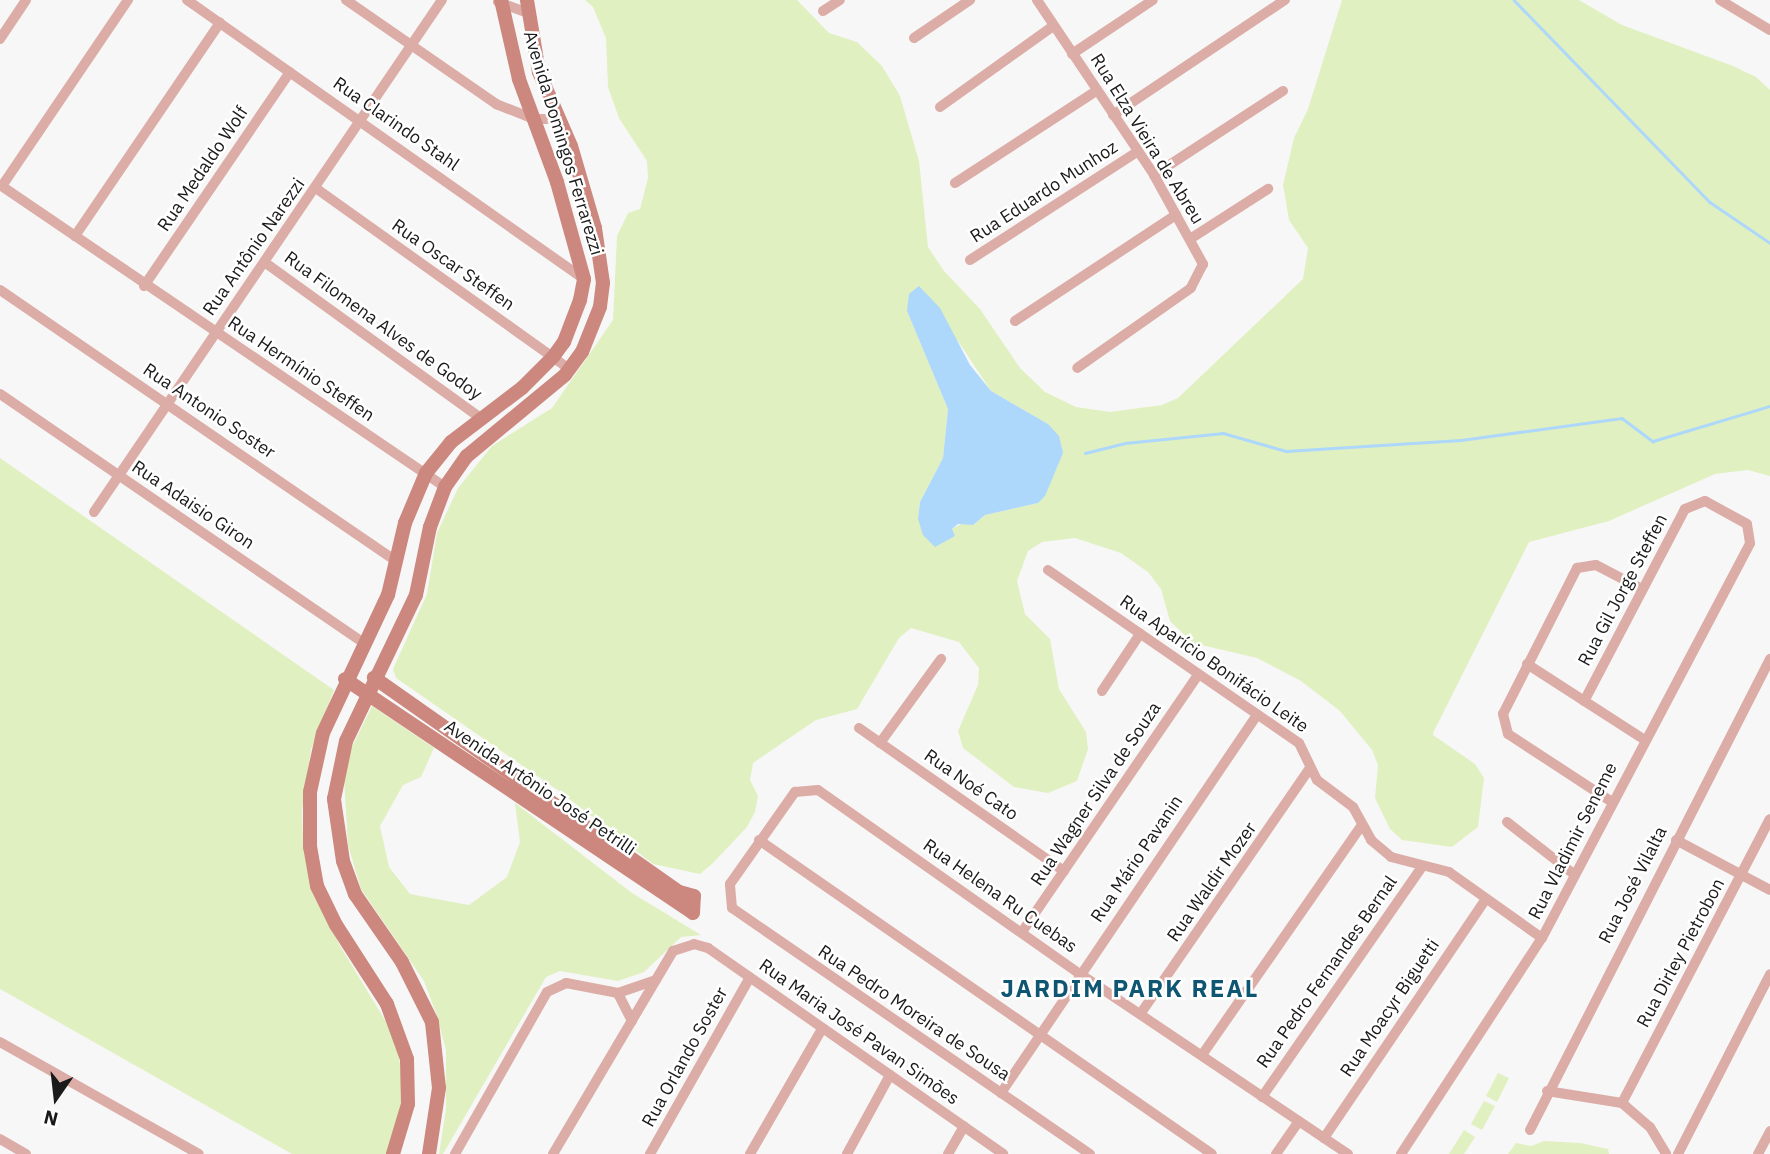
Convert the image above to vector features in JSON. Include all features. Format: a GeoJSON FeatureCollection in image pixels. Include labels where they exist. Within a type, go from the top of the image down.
{"type":"FeatureCollection","features":[{"type":"Feature","properties":{"kind":"main road","name":"Avenida Domingos Ferrarezzi"},"geometry":{"type":"LineString","coordinates":[[393,1154],[408,1104],[407,1059],[387,1004],[349,947],[317,886],[310,847],[312,774],[323,733],[345,679],[365,644],[397,562],[405,523],[426,473],[451,442],[479,417],[522,388],[553,357],[573,322],[584,279],[519,79],[499,1]]}},
{"type":"Feature","properties":{"kind":"main road","name":"Avenida Domingos Ferrarezzi"},"geometry":{"type":"LineString","coordinates":[[429,1154],[439,1088],[432,1022],[402,962],[355,894],[334,816],[336,778],[346,741],[366,693],[416,594],[430,527],[445,487],[467,456],[544,396],[569,369],[596,324],[603,283],[585,187],[539,72],[528,6]]}},
{"type":"Feature","properties":{"kind":"main road"},"geometry":{"type":"LineString","coordinates":[[365,644],[376,675]]}},
{"type":"Feature","properties":{"kind":"main road","name":"Avenida Artônio José Petrilli"},"geometry":{"type":"LineString","coordinates":[[345,679],[693,913],[694,896],[679,892],[376,675]]}},
{"type":"Feature","properties":{"kind":"street"},"geometry":{"type":"LineString","coordinates":[[0,39],[26,0]]}},
{"type":"Feature","properties":{"kind":"street"},"geometry":{"type":"LineString","coordinates":[[1,185],[128,0]]}},
{"type":"Feature","properties":{"kind":"street","name":"Rua Clarindo Stahl"},"geometry":{"type":"LineString","coordinates":[[187,0],[362,119],[584,279]]}},
{"type":"Feature","properties":{"kind":"street"},"geometry":{"type":"LineString","coordinates":[[346,0],[496,104],[534,119],[559,119]]}},
{"type":"Feature","properties":{"kind":"street","name":"Rua Antônio Narezzi"},"geometry":{"type":"LineString","coordinates":[[93,513],[116,474],[267,264],[442,0]]}},
{"type":"Feature","properties":{"kind":"street"},"geometry":{"type":"LineString","coordinates":[[823,11],[840,0]]}},
{"type":"Feature","properties":{"kind":"street"},"geometry":{"type":"LineString","coordinates":[[914,38],[970,0]]}},
{"type":"Feature","properties":{"kind":"street","name":"Rua Elza Vieira de Abreu"},"geometry":{"type":"LineString","coordinates":[[1037,0],[1154,176],[1203,264],[1198,282],[1077,368]]}},
{"type":"Feature","properties":{"kind":"street"},"geometry":{"type":"LineString","coordinates":[[1072,54],[1153,0]]}},
{"type":"Feature","properties":{"kind":"street"},"geometry":{"type":"LineString","coordinates":[[1113,115],[1285,0]]}},
{"type":"Feature","properties":{"kind":"street"},"geometry":{"type":"LineString","coordinates":[[1720,0],[1770,30]]}},
{"type":"Feature","properties":{"kind":"street"},"geometry":{"type":"LineString","coordinates":[[499,1],[528,6]]}},
{"type":"Feature","properties":{"kind":"street"},"geometry":{"type":"LineString","coordinates":[[75,236],[220,23]]}},
{"type":"Feature","properties":{"kind":"street"},"geometry":{"type":"LineString","coordinates":[[940,107],[1053,26]]}},
{"type":"Feature","properties":{"kind":"street","name":"Rua Medaldo Wolf"},"geometry":{"type":"LineString","coordinates":[[145,286],[290,72]]}},
{"type":"Feature","properties":{"kind":"street"},"geometry":{"type":"LineString","coordinates":[[955,183],[1096,91]]}},
{"type":"Feature","properties":{"kind":"street"},"geometry":{"type":"LineString","coordinates":[[1154,176],[1283,91]]}},
{"type":"Feature","properties":{"kind":"street","name":"Rua Eduardo Munhoz"},"geometry":{"type":"LineString","coordinates":[[970,260],[1137,152]]}},
{"type":"Feature","properties":{"kind":"street","name":"Rua Hermínio Steffen"},"geometry":{"type":"LineString","coordinates":[[1,185],[145,286],[445,487]]}},
{"type":"Feature","properties":{"kind":"street","name":"Rua Oscar Steffen"},"geometry":{"type":"LineString","coordinates":[[317,189],[569,369]]}},
{"type":"Feature","properties":{"kind":"street"},"geometry":{"type":"LineString","coordinates":[[1190,239],[1268,189]]}},
{"type":"Feature","properties":{"kind":"street"},"geometry":{"type":"LineString","coordinates":[[1015,321],[1176,215]]}},
{"type":"Feature","properties":{"kind":"street","name":"Rua Filomena Alves de Godoy"},"geometry":{"type":"LineString","coordinates":[[267,264],[479,417]]}},
{"type":"Feature","properties":{"kind":"street","name":"Rua Antonio Soster"},"geometry":{"type":"LineString","coordinates":[[0,290],[397,562]]}},
{"type":"Feature","properties":{"kind":"street","name":"Rua Adaisio Giron"},"geometry":{"type":"LineString","coordinates":[[0,394],[365,644]]}},
{"type":"Feature","properties":{"kind":"street","name":"Rua Vladimir Seneme"},"geometry":{"type":"LineString","coordinates":[[1401,1154],[1542,938],[1750,543],[1751,530],[1727,511],[1698,501]]}},
{"type":"Feature","properties":{"kind":"street","name":"Rua Gil Jorge Steffen"},"geometry":{"type":"LineString","coordinates":[[1584,701],[1685,509],[1698,501]]}},
{"type":"Feature","properties":{"kind":"street"},"geometry":{"type":"LineString","coordinates":[[1612,802],[1508,734],[1502,721],[1527,664],[1577,568],[1596,565],[1642,589]]}},
{"type":"Feature","properties":{"kind":"street","name":"Rua Aparício Bonifácio Leite"},"geometry":{"type":"LineString","coordinates":[[1048,570],[1303,747],[1310,768],[1321,784],[1355,809],[1362,825],[1391,857],[1421,868],[1449,872],[1542,938]]}},
{"type":"Feature","properties":{"kind":"street"},"geometry":{"type":"LineString","coordinates":[[1102,691],[1140,634]]}},
{"type":"Feature","properties":{"kind":"street"},"geometry":{"type":"LineString","coordinates":[[880,743],[941,659]]}},
{"type":"Feature","properties":{"kind":"street","name":"Rua José Vilalta"},"geometry":{"type":"LineString","coordinates":[[1530,1130],[1547,1091],[1770,659]]}},
{"type":"Feature","properties":{"kind":"street"},"geometry":{"type":"LineString","coordinates":[[1527,664],[1645,740]]}},
{"type":"Feature","properties":{"kind":"street","name":"Rua Wagner Silva de Souza"},"geometry":{"type":"LineString","coordinates":[[1022,932],[1198,675]]}},
{"type":"Feature","properties":{"kind":"street","name":"Rua Mário Pavanin"},"geometry":{"type":"LineString","coordinates":[[1001,1093],[1257,715]]}},
{"type":"Feature","properties":{"kind":"street","name":"Rua Noé Cato"},"geometry":{"type":"LineString","coordinates":[[859,729],[1064,871]]}},
{"type":"Feature","properties":{"kind":"street","name":"Rua Waldir Mozer"},"geometry":{"type":"LineString","coordinates":[[1141,1013],[1310,768]]}},
{"type":"Feature","properties":{"kind":"street","name":"Rua Helena Ru Cuebas"},"geometry":{"type":"LineString","coordinates":[[759,841],[792,794],[805,788],[818,790],[1080,974],[1348,1154]]}},
{"type":"Feature","properties":{"kind":"street","name":"Rua Dirley Pietrobon"},"geometry":{"type":"LineString","coordinates":[[1622,1103],[1770,819]]}},
{"type":"Feature","properties":{"kind":"street"},"geometry":{"type":"LineString","coordinates":[[1507,822],[1575,875]]}},
{"type":"Feature","properties":{"kind":"street"},"geometry":{"type":"LineString","coordinates":[[1202,1055],[1362,825]]}},
{"type":"Feature","properties":{"kind":"street"},"geometry":{"type":"LineString","coordinates":[[1676,840],[1770,890]]}},
{"type":"Feature","properties":{"kind":"street"},"geometry":{"type":"LineString","coordinates":[[759,841],[1212,1154]]}},
{"type":"Feature","properties":{"kind":"street","name":"Rua Pedro Moreira de Sousa"},"geometry":{"type":"LineString","coordinates":[[759,841],[728,893],[732,908],[1090,1154]]}},
{"type":"Feature","properties":{"kind":"street","name":"Rua Pedro Fernandes Bernal"},"geometry":{"type":"LineString","coordinates":[[1262,1097],[1421,868]]}},
{"type":"Feature","properties":{"kind":"street","name":"Rua Moacyr Biguetti"},"geometry":{"type":"LineString","coordinates":[[1324,1138],[1486,899]]}},
{"type":"Feature","properties":{"kind":"street","name":"Rua Maria José Pavan Simões"},"geometry":{"type":"LineString","coordinates":[[656,980],[673,951],[694,944],[708,948],[1003,1154]]}},
{"type":"Feature","properties":{"kind":"street"},"geometry":{"type":"LineString","coordinates":[[1678,1154],[1770,974]]}},
{"type":"Feature","properties":{"kind":"street","name":"Rua Orlando Soster"},"geometry":{"type":"LineString","coordinates":[[650,1154],[750,977]]}},
{"type":"Feature","properties":{"kind":"street"},"geometry":{"type":"LineString","coordinates":[[455,1154],[547,992],[566,983],[618,993],[656,980]]}},
{"type":"Feature","properties":{"kind":"street"},"geometry":{"type":"LineString","coordinates":[[553,1154],[656,980]]}},
{"type":"Feature","properties":{"kind":"street"},"geometry":{"type":"LineString","coordinates":[[618,993],[632,1021]]}},
{"type":"Feature","properties":{"kind":"street"},"geometry":{"type":"LineString","coordinates":[[750,1154],[822,1029]]}},
{"type":"Feature","properties":{"kind":"street"},"geometry":{"type":"LineString","coordinates":[[0,1042],[199,1154]]}},
{"type":"Feature","properties":{"kind":"street"},"geometry":{"type":"LineString","coordinates":[[846,1154],[891,1075]]}},
{"type":"Feature","properties":{"kind":"street"},"geometry":{"type":"LineString","coordinates":[[1547,1091],[1622,1103],[1650,1127],[1666,1154]]}},
{"type":"Feature","properties":{"kind":"street"},"geometry":{"type":"LineString","coordinates":[[1276,1154],[1299,1121]]}},
{"type":"Feature","properties":{"kind":"street"},"geometry":{"type":"LineString","coordinates":[[948,1154],[964,1126]]}},
{"type":"Feature","properties":{"kind":"street"},"geometry":{"type":"LineString","coordinates":[[1758,1154],[1770,1130]]}},
{"type":"Feature","properties":{"kind":"street"},"geometry":{"type":"LineString","coordinates":[[0,1139],[26,1154]]}},
{"type":"Feature","properties":{"kind":"green space"},"geometry":{"type":"Polygon","coordinates":[[[585,0],[797,0],[829,33],[857,42],[882,66],[900,96],[919,161],[928,247],[944,271],[980,309],[1020,368],[1045,392],[1076,407],[1110,412],[1162,405],[1178,398],[1303,279],[1308,248],[1289,220],[1283,185],[1294,138],[1308,109],[1342,0],[1579,0],[1622,25],[1733,66],[1756,77],[1770,90],[1770,476],[1748,470],[1715,474],[1609,521],[1529,542],[1434,731],[1433,735],[1475,764],[1484,778],[1478,827],[1452,847],[1402,840],[1390,829],[1375,798],[1378,765],[1372,750],[1340,711],[1301,681],[1257,658],[1193,643],[1170,621],[1161,589],[1148,572],[1121,553],[1075,538],[1042,542],[1028,551],[1017,581],[1025,614],[1050,639],[1059,689],[1086,732],[1088,749],[1077,781],[1048,793],[1014,787],[963,748],[958,731],[978,685],[979,668],[959,642],[911,628],[899,638],[857,709],[816,720],[753,763],[750,780],[758,796],[755,812],[747,827],[713,863],[700,874],[653,864],[559,791],[396,678],[393,669],[427,594],[437,533],[458,488],[492,446],[552,408],[613,320],[617,236],[628,213],[640,209],[648,178],[647,161],[619,118],[608,87],[606,38],[593,7],[585,0]],[[907,311],[948,409],[943,458],[920,502],[918,519],[952,529],[963,523],[973,525],[985,515],[1038,503],[1058,465],[1058,449],[1048,424],[991,391],[958,341],[907,311]]]}},
{"type":"Feature","properties":{"kind":"green space"},"geometry":{"type":"Polygon","coordinates":[[[0,458],[334,690],[311,749],[302,809],[303,847],[311,886],[340,946],[396,1038],[404,1093],[388,1154],[292,1154],[0,989],[0,458]]]}},
{"type":"Feature","properties":{"kind":"green space"},"geometry":{"type":"Polygon","coordinates":[[[372,706],[434,748],[421,777],[403,785],[380,826],[389,867],[410,894],[469,905],[507,877],[520,842],[515,803],[632,893],[701,935],[681,937],[644,972],[618,981],[560,971],[546,977],[443,1154],[439,1154],[446,1109],[446,1050],[436,1013],[424,981],[361,889],[348,845],[344,779],[351,749],[372,706]]]}},
{"type":"Feature","properties":{"kind":"green space"},"geometry":{"type":"Polygon","coordinates":[[[1498,1073],[1509,1078],[1497,1102],[1486,1096],[1498,1073]]]}},
{"type":"Feature","properties":{"kind":"green space"},"geometry":{"type":"Polygon","coordinates":[[[1484,1101],[1495,1106],[1482,1130],[1471,1124],[1484,1101]]]}},
{"type":"Feature","properties":{"kind":"green space"},"geometry":{"type":"Polygon","coordinates":[[[1464,1130],[1475,1137],[1464,1154],[1449,1154],[1464,1130]]]}},
{"type":"Feature","properties":{"kind":"green space"},"geometry":{"type":"Polygon","coordinates":[[[1544,1141],[1580,1143],[1608,1149],[1609,1154],[1508,1154],[1516,1143],[1531,1146],[1544,1141]]]}},
{"type":"Feature","properties":{"kind":"water"},"geometry":{"type":"Polygon","coordinates":[[[919,286],[940,308],[970,365],[991,391],[1048,424],[1059,436],[1063,453],[1045,496],[1038,503],[985,515],[973,525],[958,524],[952,529],[955,536],[935,547],[923,535],[918,519],[920,502],[943,458],[948,409],[907,311],[909,294],[919,286]]]}},
{"type":"Feature","properties":{"kind":"waterway"},"geometry":{"type":"LineString","coordinates":[[1514,0],[1710,202],[1770,243]]}},
{"type":"Feature","properties":{"kind":"waterway"},"geometry":{"type":"LineString","coordinates":[[1085,453],[1125,443],[1223,433],[1286,451],[1461,440],[1622,418],[1653,441],[1770,406]]}},
{"type":"Feature","properties":{"kind":"district","name":"JARDIM PARK REAL"},"geometry":{"type":"Point","coordinates":[1130,989]}}]}
